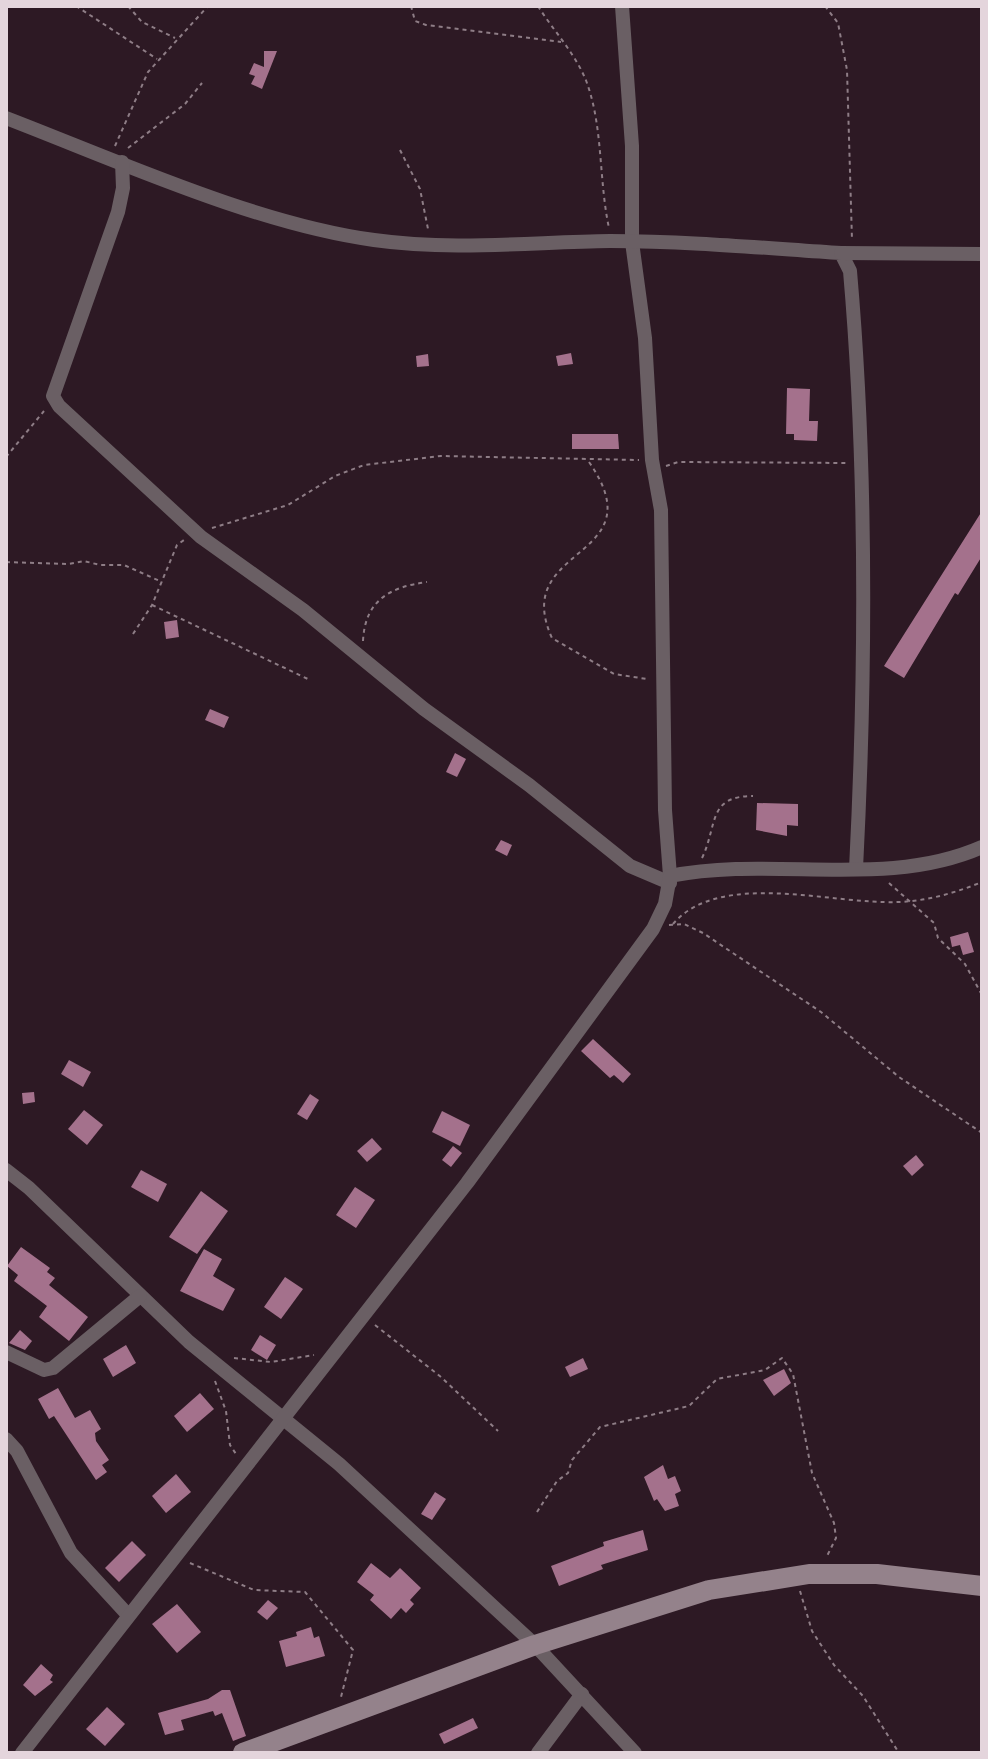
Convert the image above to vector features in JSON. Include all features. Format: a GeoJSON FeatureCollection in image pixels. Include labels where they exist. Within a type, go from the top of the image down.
{"type":"FeatureCollection","features":[{"type":"Feature","properties":{"kind":"main road"},"geometry":{"type":"LineString","coordinates":[[243,1753],[341,1714],[535,1645],[709,1590],[802,1574],[877,1574],[982,1586]]}},
{"type":"Feature","properties":{"kind":"street"},"geometry":{"type":"LineString","coordinates":[[22,1753],[284,1419],[361,1314],[467,1183],[653,929],[665,904],[670,880],[665,810],[661,510],[654,465],[645,338],[632,242],[632,146],[622,6]]}},
{"type":"Feature","properties":{"kind":"street"},"geometry":{"type":"LineString","coordinates":[[6,118],[117,161],[307,227],[372,240],[432,246],[612,241],[846,253],[982,254]]}},
{"type":"Feature","properties":{"kind":"street"},"geometry":{"type":"LineString","coordinates":[[117,161],[123,188],[118,212],[53,396],[72,421],[198,535],[303,610],[630,866],[670,880],[692,872],[732,868],[878,870],[982,847]]}},
{"type":"Feature","properties":{"kind":"street"},"geometry":{"type":"LineString","coordinates":[[846,253],[850,271],[860,465],[863,617],[856,869]]}},
{"type":"Feature","properties":{"kind":"street"},"geometry":{"type":"LineString","coordinates":[[6,1170],[29,1188],[206,1356],[339,1464],[535,1645],[635,1753]]}},
{"type":"Feature","properties":{"kind":"street"},"geometry":{"type":"LineString","coordinates":[[6,1352],[44,1370],[53,1368],[140,1296]]}},
{"type":"Feature","properties":{"kind":"street"},"geometry":{"type":"LineString","coordinates":[[6,1439],[17,1451],[71,1553],[128,1615]]}},
{"type":"Feature","properties":{"kind":"street"},"geometry":{"type":"LineString","coordinates":[[538,1753],[582,1694]]}},
{"type":"Feature","properties":{"kind":"path"},"geometry":{"type":"LineString","coordinates":[[6,7],[15,6]]}},
{"type":"Feature","properties":{"kind":"path"},"geometry":{"type":"LineString","coordinates":[[76,6],[157,59]]}},
{"type":"Feature","properties":{"kind":"path"},"geometry":{"type":"LineString","coordinates":[[128,6],[142,22],[176,39]]}},
{"type":"Feature","properties":{"kind":"path"},"geometry":{"type":"LineString","coordinates":[[117,161],[116,140],[135,96],[157,59],[208,6]]}},
{"type":"Feature","properties":{"kind":"path"},"geometry":{"type":"LineString","coordinates":[[411,6],[415,21],[426,25],[562,42]]}},
{"type":"Feature","properties":{"kind":"path"},"geometry":{"type":"LineString","coordinates":[[538,6],[588,86],[600,189],[612,241]]}},
{"type":"Feature","properties":{"kind":"path"},"geometry":{"type":"LineString","coordinates":[[825,6],[838,23],[847,70],[846,253]]}},
{"type":"Feature","properties":{"kind":"path"},"geometry":{"type":"LineString","coordinates":[[117,161],[135,141],[185,104],[202,83]]}},
{"type":"Feature","properties":{"kind":"path"},"geometry":{"type":"LineString","coordinates":[[400,150],[420,189],[432,246]]}},
{"type":"Feature","properties":{"kind":"path"},"geometry":{"type":"LineString","coordinates":[[6,457],[53,396]]}},
{"type":"Feature","properties":{"kind":"path"},"geometry":{"type":"LineString","coordinates":[[133,634],[152,605],[177,545],[188,538],[288,505],[335,476],[364,465],[441,456],[654,465],[678,462],[743,465],[838,461],[860,465]]}},
{"type":"Feature","properties":{"kind":"path"},"geometry":{"type":"LineString","coordinates":[[589,461],[600,477],[604,495],[603,532],[548,583],[542,599],[547,627],[552,638],[614,674],[664,683]]}},
{"type":"Feature","properties":{"kind":"path"},"geometry":{"type":"LineString","coordinates":[[6,562],[69,564],[84,561],[124,565],[162,582]]}},
{"type":"Feature","properties":{"kind":"path"},"geometry":{"type":"LineString","coordinates":[[367,662],[365,624],[379,597],[399,585],[427,582]]}},
{"type":"Feature","properties":{"kind":"path"},"geometry":{"type":"LineString","coordinates":[[152,605],[310,680]]}},
{"type":"Feature","properties":{"kind":"path"},"geometry":{"type":"LineString","coordinates":[[692,872],[703,856],[725,802],[734,796],[753,796]]}},
{"type":"Feature","properties":{"kind":"path"},"geometry":{"type":"LineString","coordinates":[[878,870],[934,923],[938,938],[965,964],[982,995]]}},
{"type":"Feature","properties":{"kind":"path"},"geometry":{"type":"LineString","coordinates":[[672,924],[702,903],[749,892],[833,901],[910,900],[941,896],[982,882]]}},
{"type":"Feature","properties":{"kind":"path"},"geometry":{"type":"LineString","coordinates":[[653,929],[684,924],[703,933],[821,1012],[899,1077],[982,1133]]}},
{"type":"Feature","properties":{"kind":"path"},"geometry":{"type":"LineString","coordinates":[[975,1128],[982,1124]]}},
{"type":"Feature","properties":{"kind":"path"},"geometry":{"type":"LineString","coordinates":[[361,1314],[441,1377],[498,1431]]}},
{"type":"Feature","properties":{"kind":"path"},"geometry":{"type":"LineString","coordinates":[[245,1469],[230,1445],[226,1411],[206,1356],[271,1362],[335,1349]]}},
{"type":"Feature","properties":{"kind":"path"},"geometry":{"type":"LineString","coordinates":[[537,1512],[557,1481],[568,1473],[572,1460],[600,1427],[689,1406],[717,1379],[765,1370],[782,1358],[793,1374],[807,1431],[812,1473],[834,1523],[833,1547],[802,1574],[812,1631],[834,1665],[863,1696],[899,1753]]}},
{"type":"Feature","properties":{"kind":"path"},"geometry":{"type":"LineString","coordinates":[[177,1557],[254,1590],[305,1592],[353,1650],[340,1692],[341,1714]]}},
{"type":"Feature","properties":{"kind":"building"},"geometry":{"type":"Polygon","coordinates":[[[264,51],[277,51],[262,89],[251,84],[255,76],[249,74],[254,63],[264,67],[264,51]]]}},
{"type":"Feature","properties":{"kind":"building"},"geometry":{"type":"Polygon","coordinates":[[[571,353],[573,364],[558,366],[556,356],[571,353]]]}},
{"type":"Feature","properties":{"kind":"building"},"geometry":{"type":"Polygon","coordinates":[[[428,354],[429,366],[417,367],[416,356],[428,354]]]}},
{"type":"Feature","properties":{"kind":"building"},"geometry":{"type":"Polygon","coordinates":[[[787,388],[810,389],[809,421],[818,421],[817,441],[794,440],[794,434],[786,434],[787,388]]]}},
{"type":"Feature","properties":{"kind":"building"},"geometry":{"type":"Polygon","coordinates":[[[572,434],[618,434],[619,449],[572,449],[572,434]]]}},
{"type":"Feature","properties":{"kind":"building"},"geometry":{"type":"Polygon","coordinates":[[[982,511],[982,556],[958,595],[955,593],[904,678],[884,666],[982,511]]]}},
{"type":"Feature","properties":{"kind":"building"},"geometry":{"type":"Polygon","coordinates":[[[177,620],[179,637],[166,639],[164,622],[177,620]]]}},
{"type":"Feature","properties":{"kind":"building"},"geometry":{"type":"Polygon","coordinates":[[[210,709],[229,717],[224,728],[205,720],[210,709]]]}},
{"type":"Feature","properties":{"kind":"building"},"geometry":{"type":"Polygon","coordinates":[[[455,753],[466,759],[457,777],[446,772],[455,753]]]}},
{"type":"Feature","properties":{"kind":"building"},"geometry":{"type":"Polygon","coordinates":[[[757,803],[798,804],[798,826],[787,825],[787,836],[756,830],[757,803]]]}},
{"type":"Feature","properties":{"kind":"building"},"geometry":{"type":"Polygon","coordinates":[[[501,840],[512,845],[507,856],[495,850],[501,840]]]}},
{"type":"Feature","properties":{"kind":"building"},"geometry":{"type":"Polygon","coordinates":[[[968,932],[974,952],[963,955],[960,945],[952,947],[950,937],[968,932]]]}},
{"type":"Feature","properties":{"kind":"building"},"geometry":{"type":"Polygon","coordinates":[[[593,1039],[631,1074],[623,1083],[614,1075],[610,1078],[581,1051],[593,1039]]]}},
{"type":"Feature","properties":{"kind":"building"},"geometry":{"type":"Polygon","coordinates":[[[69,1060],[91,1072],[83,1087],[61,1074],[69,1060]]]}},
{"type":"Feature","properties":{"kind":"building"},"geometry":{"type":"Polygon","coordinates":[[[34,1092],[35,1102],[23,1104],[22,1093],[34,1092]]]}},
{"type":"Feature","properties":{"kind":"building"},"geometry":{"type":"Polygon","coordinates":[[[310,1094],[319,1100],[307,1120],[297,1114],[310,1094]]]}},
{"type":"Feature","properties":{"kind":"building"},"geometry":{"type":"Polygon","coordinates":[[[84,1110],[103,1125],[87,1145],[68,1129],[84,1110]]]}},
{"type":"Feature","properties":{"kind":"building"},"geometry":{"type":"Polygon","coordinates":[[[442,1111],[470,1125],[460,1146],[432,1132],[442,1111]]]}},
{"type":"Feature","properties":{"kind":"building"},"geometry":{"type":"Polygon","coordinates":[[[372,1138],[382,1149],[367,1162],[357,1151],[372,1138]]]}},
{"type":"Feature","properties":{"kind":"building"},"geometry":{"type":"Polygon","coordinates":[[[453,1146],[462,1153],[451,1167],[442,1160],[453,1146]]]}},
{"type":"Feature","properties":{"kind":"building"},"geometry":{"type":"Polygon","coordinates":[[[916,1155],[924,1165],[912,1176],[903,1166],[916,1155]]]}},
{"type":"Feature","properties":{"kind":"building"},"geometry":{"type":"Polygon","coordinates":[[[141,1170],[167,1184],[158,1202],[131,1187],[141,1170]]]}},
{"type":"Feature","properties":{"kind":"building"},"geometry":{"type":"Polygon","coordinates":[[[355,1187],[375,1200],[356,1228],[336,1215],[355,1187]]]}},
{"type":"Feature","properties":{"kind":"building"},"geometry":{"type":"Polygon","coordinates":[[[201,1191],[228,1211],[197,1254],[169,1237],[201,1191]]]}},
{"type":"Feature","properties":{"kind":"building"},"geometry":{"type":"Polygon","coordinates":[[[21,1247],[50,1268],[47,1272],[55,1278],[49,1285],[88,1317],[69,1341],[39,1317],[47,1306],[14,1281],[18,1275],[7,1266],[21,1247]]]}},
{"type":"Feature","properties":{"kind":"building"},"geometry":{"type":"Polygon","coordinates":[[[204,1249],[222,1259],[213,1276],[235,1289],[223,1311],[180,1291],[204,1249]]]}},
{"type":"Feature","properties":{"kind":"building"},"geometry":{"type":"Polygon","coordinates":[[[285,1277],[303,1289],[281,1319],[264,1307],[285,1277]]]}},
{"type":"Feature","properties":{"kind":"building"},"geometry":{"type":"Polygon","coordinates":[[[20,1330],[32,1341],[25,1350],[9,1343],[20,1330]]]}},
{"type":"Feature","properties":{"kind":"building"},"geometry":{"type":"Polygon","coordinates":[[[260,1335],[276,1345],[267,1360],[251,1350],[260,1335]]]}},
{"type":"Feature","properties":{"kind":"building"},"geometry":{"type":"Polygon","coordinates":[[[126,1345],[136,1363],[113,1377],[103,1359],[126,1345]]]}},
{"type":"Feature","properties":{"kind":"building"},"geometry":{"type":"Polygon","coordinates":[[[583,1358],[588,1369],[570,1377],[565,1367],[583,1358]]]}},
{"type":"Feature","properties":{"kind":"building"},"geometry":{"type":"Polygon","coordinates":[[[784,1369],[791,1383],[774,1396],[763,1380],[784,1369]]]}},
{"type":"Feature","properties":{"kind":"building"},"geometry":{"type":"Polygon","coordinates":[[[58,1388],[75,1418],[90,1410],[101,1429],[95,1433],[96,1441],[109,1460],[102,1465],[107,1472],[96,1480],[54,1416],[49,1419],[38,1399],[58,1388]]]}},
{"type":"Feature","properties":{"kind":"building"},"geometry":{"type":"Polygon","coordinates":[[[200,1393],[214,1409],[187,1432],[174,1416],[200,1393]]]}},
{"type":"Feature","properties":{"kind":"building"},"geometry":{"type":"Polygon","coordinates":[[[663,1465],[668,1479],[675,1476],[681,1491],[675,1494],[679,1506],[665,1511],[657,1499],[654,1501],[644,1477],[663,1465]]]}},
{"type":"Feature","properties":{"kind":"building"},"geometry":{"type":"Polygon","coordinates":[[[176,1474],[191,1492],[166,1513],[152,1496],[176,1474]]]}},
{"type":"Feature","properties":{"kind":"building"},"geometry":{"type":"Polygon","coordinates":[[[435,1492],[446,1499],[432,1520],[421,1514],[435,1492]]]}},
{"type":"Feature","properties":{"kind":"building"},"geometry":{"type":"Polygon","coordinates":[[[643,1530],[648,1550],[601,1565],[603,1569],[559,1586],[551,1566],[604,1546],[603,1542],[643,1530]]]}},
{"type":"Feature","properties":{"kind":"building"},"geometry":{"type":"Polygon","coordinates":[[[132,1541],[146,1555],[119,1582],[105,1568],[132,1541]]]}},
{"type":"Feature","properties":{"kind":"building"},"geometry":{"type":"Polygon","coordinates":[[[371,1563],[390,1578],[400,1568],[421,1588],[410,1600],[414,1604],[406,1613],[401,1608],[391,1619],[370,1600],[374,1595],[357,1582],[371,1563]]]}},
{"type":"Feature","properties":{"kind":"building"},"geometry":{"type":"Polygon","coordinates":[[[268,1600],[278,1608],[267,1620],[257,1612],[268,1600]]]}},
{"type":"Feature","properties":{"kind":"building"},"geometry":{"type":"Polygon","coordinates":[[[177,1604],[201,1632],[177,1653],[152,1624],[177,1604]]]}},
{"type":"Feature","properties":{"kind":"building"},"geometry":{"type":"Polygon","coordinates":[[[311,1627],[314,1638],[319,1636],[325,1656],[286,1667],[279,1641],[297,1636],[296,1632],[311,1627]]]}},
{"type":"Feature","properties":{"kind":"building"},"geometry":{"type":"Polygon","coordinates":[[[41,1664],[53,1675],[50,1680],[53,1682],[35,1696],[23,1685],[41,1664]]]}},
{"type":"Feature","properties":{"kind":"building"},"geometry":{"type":"Polygon","coordinates":[[[222,1690],[230,1690],[246,1736],[233,1741],[222,1713],[215,1716],[213,1711],[181,1720],[184,1730],[165,1735],[158,1713],[208,1699],[222,1690]]]}},
{"type":"Feature","properties":{"kind":"building"},"geometry":{"type":"Polygon","coordinates":[[[107,1707],[125,1724],[105,1746],[86,1729],[107,1707]]]}},
{"type":"Feature","properties":{"kind":"building"},"geometry":{"type":"Polygon","coordinates":[[[473,1718],[478,1728],[444,1744],[439,1734],[473,1718]]]}}]}
